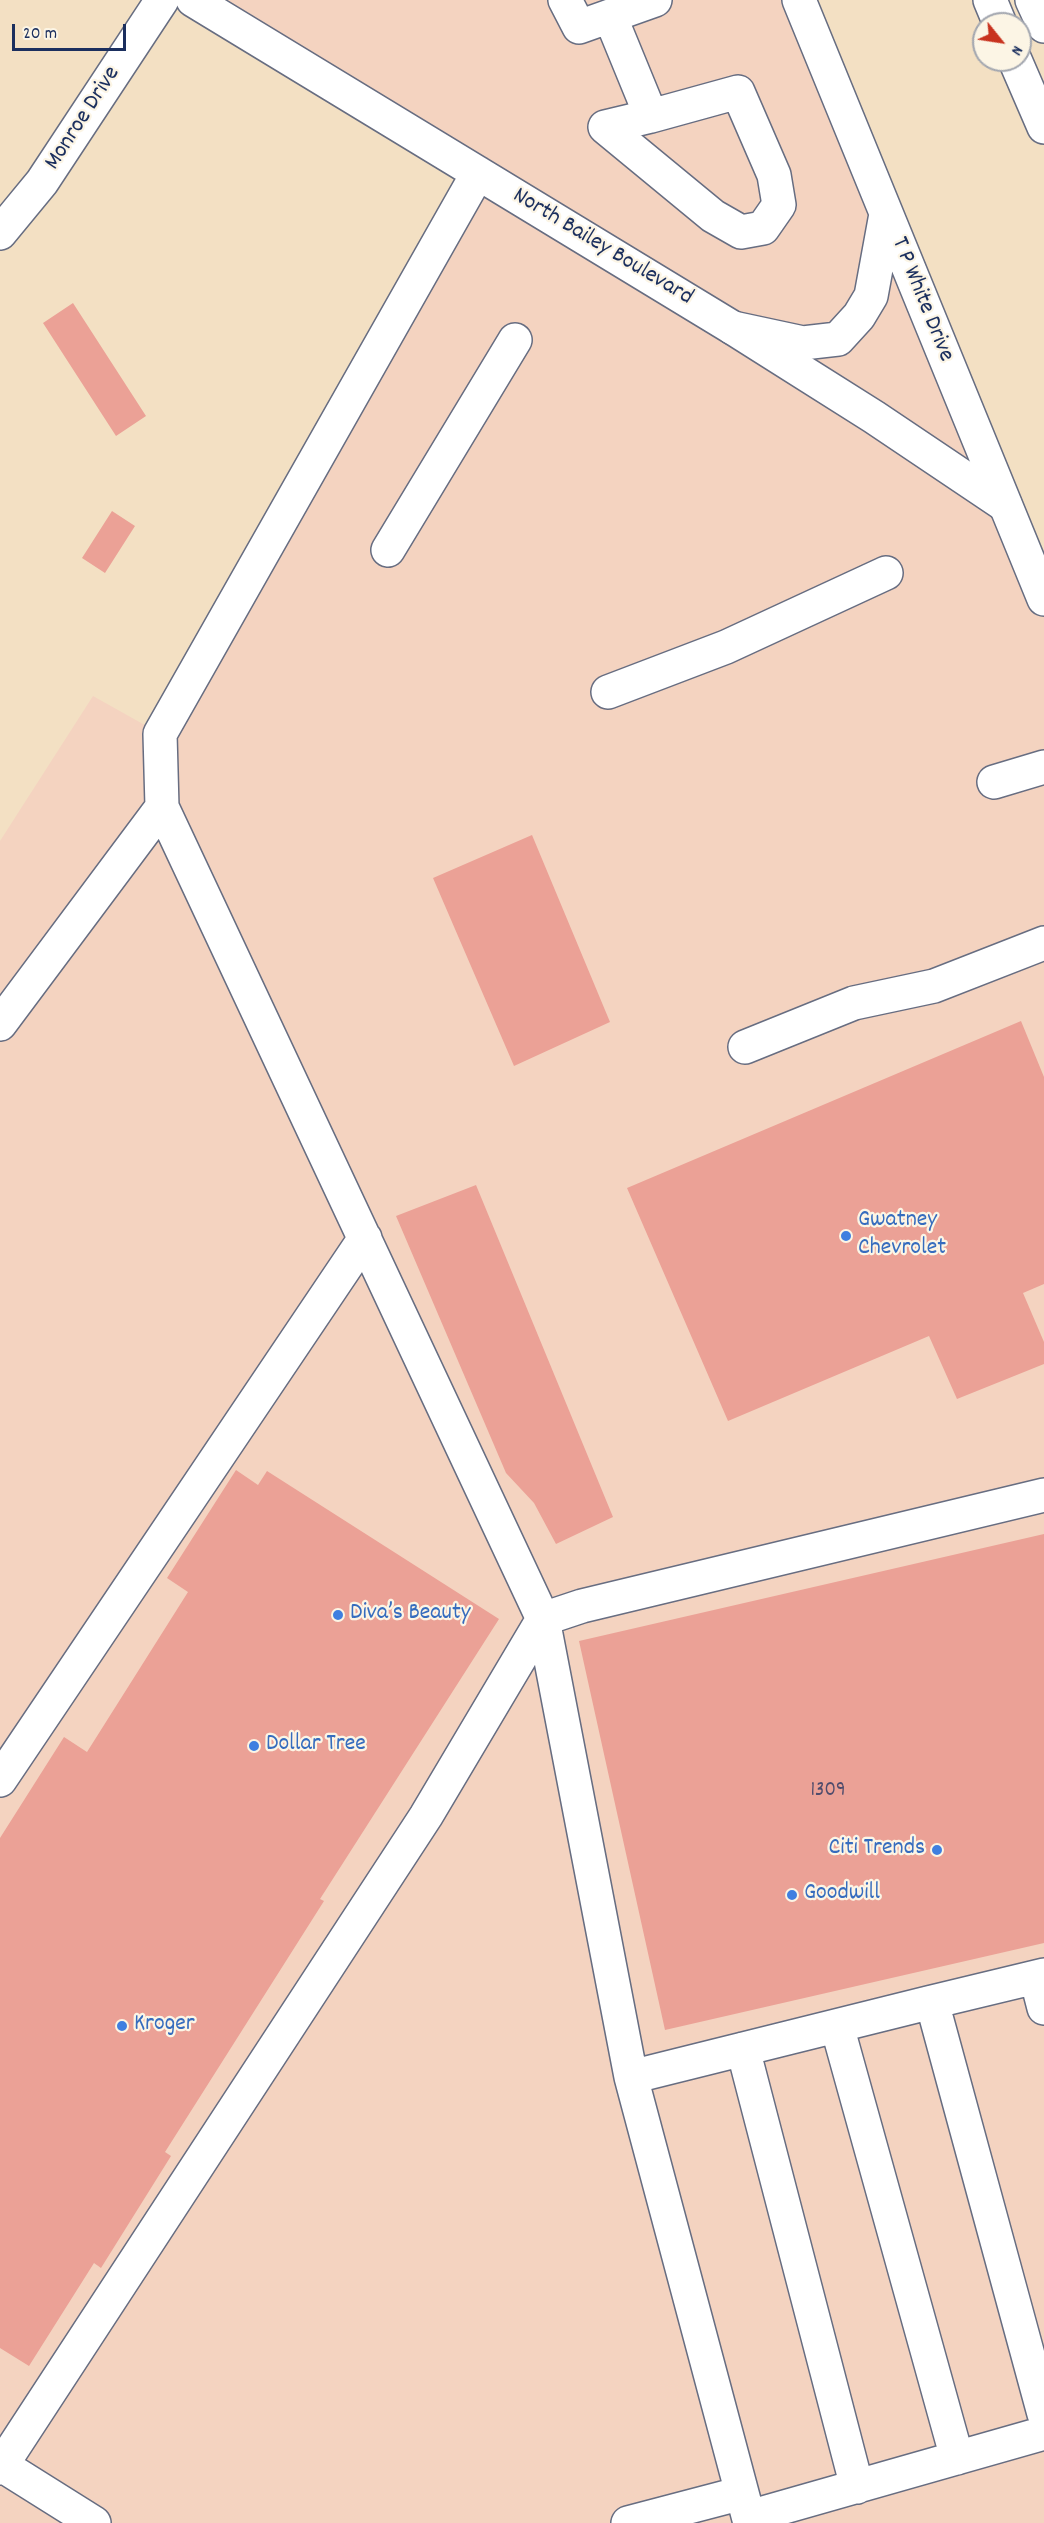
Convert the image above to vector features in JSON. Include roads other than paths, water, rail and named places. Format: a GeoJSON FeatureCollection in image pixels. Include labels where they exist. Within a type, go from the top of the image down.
{"type":"FeatureCollection","features":[{"type":"Feature","properties":{"kind":"main road","name":"Monroe Drive"},"geometry":{"type":"LineString","coordinates":[[0,233],[42,182],[162,0]]}},
{"type":"Feature","properties":{"kind":"main road","name":"North Bailey Boulevard"},"geometry":{"type":"LineString","coordinates":[[193,0],[733,328],[874,417],[1005,505]]}},
{"type":"Feature","properties":{"kind":"main road"},"geometry":{"type":"LineString","coordinates":[[565,0],[579,27],[655,0]]}},
{"type":"Feature","properties":{"kind":"main road","name":"T P White Drive"},"geometry":{"type":"LineString","coordinates":[[799,0],[1044,599]]}},
{"type":"Feature","properties":{"kind":"main road"},"geometry":{"type":"LineString","coordinates":[[1032,0],[1044,26]]}},
{"type":"Feature","properties":{"kind":"main road"},"geometry":{"type":"LineString","coordinates":[[610,16],[651,116]]}},
{"type":"Feature","properties":{"kind":"main road"},"geometry":{"type":"LineString","coordinates":[[1020,72],[1044,127]]}},
{"type":"Feature","properties":{"kind":"main road"},"geometry":{"type":"LineString","coordinates":[[738,92],[774,175],[779,205],[763,228],[741,232],[713,216],[605,127],[651,116],[738,92]]}},
{"type":"Feature","properties":{"kind":"main road"},"geometry":{"type":"LineString","coordinates":[[478,173],[160,734],[162,807],[543,1619],[630,2077],[747,2511]]}},
{"type":"Feature","properties":{"kind":"main road"},"geometry":{"type":"LineString","coordinates":[[733,328],[803,343],[838,339],[859,316],[871,296],[886,214]]}},
{"type":"Feature","properties":{"kind":"main road"},"geometry":{"type":"LineString","coordinates":[[388,550],[515,340]]}},
{"type":"Feature","properties":{"kind":"main road"},"geometry":{"type":"LineString","coordinates":[[608,692],[726,647],[886,573]]}},
{"type":"Feature","properties":{"kind":"main road"},"geometry":{"type":"LineString","coordinates":[[994,782],[1044,766]]}},
{"type":"Feature","properties":{"kind":"main road"},"geometry":{"type":"LineString","coordinates":[[0,1024],[162,807]]}},
{"type":"Feature","properties":{"kind":"main road"},"geometry":{"type":"LineString","coordinates":[[745,1047],[854,1003],[933,986],[1044,943]]}},
{"type":"Feature","properties":{"kind":"main road"},"geometry":{"type":"LineString","coordinates":[[0,1780],[365,1238]]}},
{"type":"Feature","properties":{"kind":"main road"},"geometry":{"type":"LineString","coordinates":[[94,2523],[0,2466],[420,1825],[543,1619],[582,1606],[1044,1495]]}},
{"type":"Feature","properties":{"kind":"main road"},"geometry":{"type":"LineString","coordinates":[[630,2077],[932,2002],[1041,1987]]}},
{"type":"Feature","properties":{"kind":"main road"},"geometry":{"type":"LineString","coordinates":[[932,2002],[1044,2414]]}},
{"type":"Feature","properties":{"kind":"main road"},"geometry":{"type":"LineString","coordinates":[[837,2026],[957,2458]]}},
{"type":"Feature","properties":{"kind":"main road"},"geometry":{"type":"LineString","coordinates":[[743,2049],[857,2487]]}},
{"type":"Feature","properties":{"kind":"main road"},"geometry":{"type":"LineString","coordinates":[[628,2523],[747,2511],[857,2487],[1044,2433]]}},
{"type":"Feature","properties":{"kind":"place","name":"Gwatney Chevrolet"},"geometry":{"type":"Point","coordinates":[846,1236]}},
{"type":"Feature","properties":{"kind":"place","name":"Diva’s Beauty"},"geometry":{"type":"Point","coordinates":[338,1615]}},
{"type":"Feature","properties":{"kind":"place","name":"Dollar Tree"},"geometry":{"type":"Point","coordinates":[254,1746]}},
{"type":"Feature","properties":{"kind":"place","name":"Citi Trends"},"geometry":{"type":"Point","coordinates":[937,1850]}},
{"type":"Feature","properties":{"kind":"place","name":"Goodwill"},"geometry":{"type":"Point","coordinates":[792,1895]}},
{"type":"Feature","properties":{"kind":"place","name":"Kroger"},"geometry":{"type":"Point","coordinates":[122,2026]}}]}
